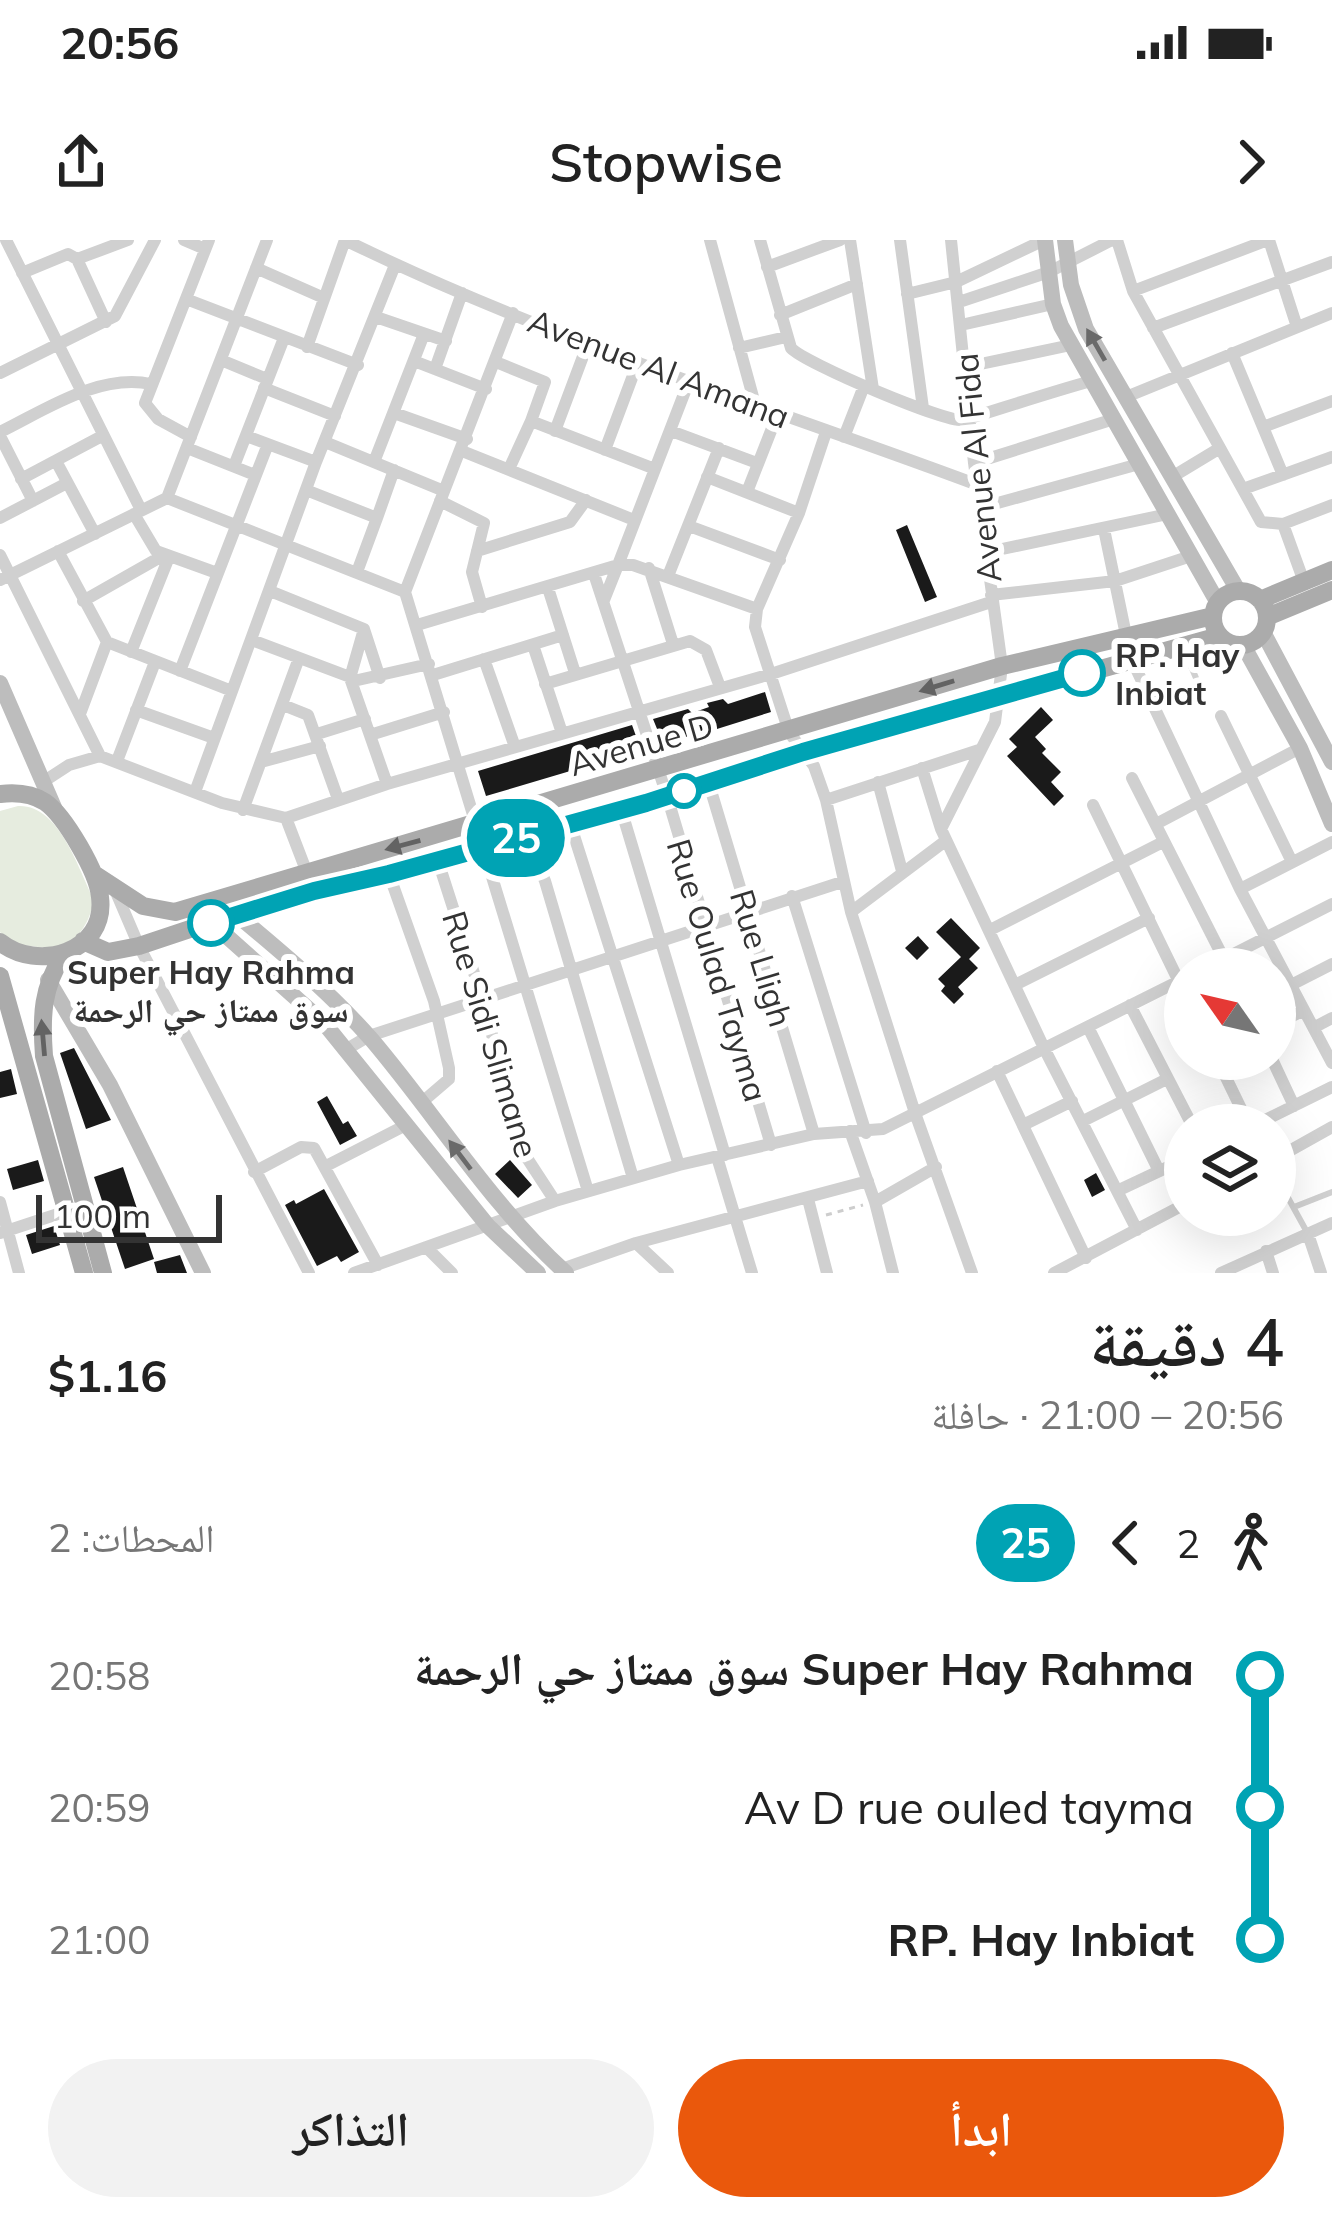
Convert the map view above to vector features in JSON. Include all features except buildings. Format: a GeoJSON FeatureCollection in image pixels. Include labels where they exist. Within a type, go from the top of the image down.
{"type":"FeatureCollection","features":[{"type":"Feature","properties":{"kind":"main road"},"geometry":{"type":"LineString","coordinates":[[1216,609],[1220,636],[1244,645],[1263,616],[1304,581],[1332,570]]}},
{"type":"Feature","properties":{"kind":"main road"},"geometry":{"type":"LineString","coordinates":[[1263,616],[1332,590]]}},
{"type":"Feature","properties":{"kind":"main road","name":"Avenue D"},"geometry":{"type":"LineString","coordinates":[[94,874],[115,890],[162,912],[194,907],[1002,666],[1216,609],[1239,592]]}},
{"type":"Feature","properties":{"kind":"main road"},"geometry":{"type":"LineString","coordinates":[[1239,592],[1263,616]]}},
{"type":"Feature","properties":{"kind":"main road","name":"Avenue D"},"geometry":{"type":"LineString","coordinates":[[83,941],[108,952],[139,946],[314,891],[438,861],[709,784],[803,752],[1220,636]]}},
{"type":"Feature","properties":{"kind":"main road"},"geometry":{"type":"LineString","coordinates":[[0,794],[28,794],[57,813],[94,874],[100,897],[100,911],[83,941],[64,953],[36,958],[16,954],[0,942]]}},
{"type":"Feature","properties":{"kind":"main road"},"geometry":{"type":"LineString","coordinates":[[64,953],[48,980],[41,1021],[84,1273]]}},
{"type":"Feature","properties":{"kind":"main road"},"geometry":{"type":"LineString","coordinates":[[2,987],[75,1208],[103,1273]]}},
{"type":"Feature","properties":{"kind":"street"},"geometry":{"type":"LineString","coordinates":[[6,240],[153,548],[218,573]]}},
{"type":"Feature","properties":{"kind":"street"},"geometry":{"type":"LineString","coordinates":[[77,259],[126,240]]}},
{"type":"Feature","properties":{"kind":"street"},"geometry":{"type":"LineString","coordinates":[[0,350],[4,370],[106,322],[125,302],[155,240]]}},
{"type":"Feature","properties":{"kind":"street"},"geometry":{"type":"LineString","coordinates":[[184,240],[207,244],[145,403],[151,414],[189,442],[255,475]]}},
{"type":"Feature","properties":{"kind":"street"},"geometry":{"type":"LineString","coordinates":[[5,577],[167,497],[267,240]]}},
{"type":"Feature","properties":{"kind":"street"},"geometry":{"type":"LineString","coordinates":[[307,346],[345,240]]}},
{"type":"Feature","properties":{"kind":"street","name":"Avenue Al Amana"},"geometry":{"type":"LineString","coordinates":[[345,240],[588,344],[978,485]]}},
{"type":"Feature","properties":{"kind":"street"},"geometry":{"type":"LineString","coordinates":[[710,240],[755,404]]}},
{"type":"Feature","properties":{"kind":"street"},"geometry":{"type":"LineString","coordinates":[[760,240],[786,337],[800,357],[868,387],[959,421],[1091,381]]}},
{"type":"Feature","properties":{"kind":"street"},"geometry":{"type":"LineString","coordinates":[[767,267],[840,240]]}},
{"type":"Feature","properties":{"kind":"street"},"geometry":{"type":"LineString","coordinates":[[844,437],[868,387],[850,240]]}},
{"type":"Feature","properties":{"kind":"street"},"geometry":{"type":"LineString","coordinates":[[900,240],[922,408]]}},
{"type":"Feature","properties":{"kind":"street","name":"Avenue Al Fida"},"geometry":{"type":"LineString","coordinates":[[942,835],[992,731],[1002,666],[974,463],[951,240]]}},
{"type":"Feature","properties":{"kind":"street"},"geometry":{"type":"LineString","coordinates":[[907,294],[956,282],[1045,240],[1053,304],[1071,345],[1168,514],[1216,609]]}},
{"type":"Feature","properties":{"kind":"street"},"geometry":{"type":"LineString","coordinates":[[1065,240],[1086,328],[1239,592]]}},
{"type":"Feature","properties":{"kind":"street"},"geometry":{"type":"LineString","coordinates":[[959,302],[1049,272],[1114,240],[1133,291],[1261,522],[1282,524],[1332,505]]}},
{"type":"Feature","properties":{"kind":"street"},"geometry":{"type":"LineString","coordinates":[[1133,291],[1268,240],[1298,327]]}},
{"type":"Feature","properties":{"kind":"street"},"geometry":{"type":"LineString","coordinates":[[22,273],[68,254],[77,259],[106,322]]}},
{"type":"Feature","properties":{"kind":"street"},"geometry":{"type":"LineString","coordinates":[[1153,328],[1332,262]]}},
{"type":"Feature","properties":{"kind":"street"},"geometry":{"type":"LineString","coordinates":[[195,792],[316,462],[395,265]]}},
{"type":"Feature","properties":{"kind":"street"},"geometry":{"type":"LineString","coordinates":[[256,268],[324,298]]}},
{"type":"Feature","properties":{"kind":"street"},"geometry":{"type":"LineString","coordinates":[[780,315],[857,284]]}},
{"type":"Feature","properties":{"kind":"street"},"geometry":{"type":"LineString","coordinates":[[435,369],[462,293]]}},
{"type":"Feature","properties":{"kind":"street"},"geometry":{"type":"LineString","coordinates":[[186,298],[358,365]]}},
{"type":"Feature","properties":{"kind":"street"},"geometry":{"type":"LineString","coordinates":[[961,325],[1053,304]]}},
{"type":"Feature","properties":{"kind":"street"},"geometry":{"type":"LineString","coordinates":[[513,313],[405,592],[588,1191]]}},
{"type":"Feature","properties":{"kind":"street"},"geometry":{"type":"LineString","coordinates":[[1126,398],[1332,314]]}},
{"type":"Feature","properties":{"kind":"street"},"geometry":{"type":"LineString","coordinates":[[376,317],[446,341]]}},
{"type":"Feature","properties":{"kind":"street"},"geometry":{"type":"LineString","coordinates":[[374,462],[424,334]]}},
{"type":"Feature","properties":{"kind":"street"},"geometry":{"type":"LineString","coordinates":[[740,347],[786,337]]}},
{"type":"Feature","properties":{"kind":"street"},"geometry":{"type":"LineString","coordinates":[[234,466],[284,338]]}},
{"type":"Feature","properties":{"kind":"street"},"geometry":{"type":"LineString","coordinates":[[555,431],[588,344]]}},
{"type":"Feature","properties":{"kind":"street"},"geometry":{"type":"LineString","coordinates":[[966,368],[1071,345]]}},
{"type":"Feature","properties":{"kind":"street"},"geometry":{"type":"LineString","coordinates":[[1232,353],[1283,475]]}},
{"type":"Feature","properties":{"kind":"street"},"geometry":{"type":"LineString","coordinates":[[221,360],[335,416]]}},
{"type":"Feature","properties":{"kind":"street"},"geometry":{"type":"LineString","coordinates":[[414,361],[486,389]]}},
{"type":"Feature","properties":{"kind":"street"},"geometry":{"type":"LineString","coordinates":[[496,362],[570,391]]}},
{"type":"Feature","properties":{"kind":"street"},"geometry":{"type":"LineString","coordinates":[[605,450],[638,362]]}},
{"type":"Feature","properties":{"kind":"street"},"geometry":{"type":"LineString","coordinates":[[32,501],[0,434],[80,393],[126,381],[151,384]]}},
{"type":"Feature","properties":{"kind":"street"},"geometry":{"type":"LineString","coordinates":[[603,602],[689,381]]}},
{"type":"Feature","properties":{"kind":"street"},"geometry":{"type":"LineString","coordinates":[[509,469],[545,382]]}},
{"type":"Feature","properties":{"kind":"street"},"geometry":{"type":"LineString","coordinates":[[1263,428],[1332,401]]}},
{"type":"Feature","properties":{"kind":"street"},"geometry":{"type":"LineString","coordinates":[[394,412],[509,469],[634,520]]}},
{"type":"Feature","properties":{"kind":"street"},"geometry":{"type":"LineString","coordinates":[[747,492],[778,413]]}},
{"type":"Feature","properties":{"kind":"street"},"geometry":{"type":"LineString","coordinates":[[974,463],[1114,419]]}},
{"type":"Feature","properties":{"kind":"street"},"geometry":{"type":"LineString","coordinates":[[530,421],[655,469]]}},
{"type":"Feature","properties":{"kind":"street"},"geometry":{"type":"LineString","coordinates":[[671,431],[757,464]]}},
{"type":"Feature","properties":{"kind":"street"},"geometry":{"type":"LineString","coordinates":[[826,431],[799,514],[757,609],[755,627],[789,732],[814,766],[826,800],[851,912],[972,1273]]}},
{"type":"Feature","properties":{"kind":"street"},"geometry":{"type":"LineString","coordinates":[[21,479],[102,436]]}},
{"type":"Feature","properties":{"kind":"street"},"geometry":{"type":"LineString","coordinates":[[246,436],[316,462]]}},
{"type":"Feature","properties":{"kind":"street"},"geometry":{"type":"LineString","coordinates":[[325,442],[394,470],[484,521],[472,572],[482,607]]}},
{"type":"Feature","properties":{"kind":"street"},"geometry":{"type":"LineString","coordinates":[[180,671],[268,444]]}},
{"type":"Feature","properties":{"kind":"street"},"geometry":{"type":"LineString","coordinates":[[668,576],[718,448]]}},
{"type":"Feature","properties":{"kind":"street"},"geometry":{"type":"LineString","coordinates":[[1172,477],[1220,448]]}},
{"type":"Feature","properties":{"kind":"street"},"geometry":{"type":"LineString","coordinates":[[56,461],[94,534]]}},
{"type":"Feature","properties":{"kind":"street"},"geometry":{"type":"LineString","coordinates":[[1243,489],[1330,463]]}},
{"type":"Feature","properties":{"kind":"street"},"geometry":{"type":"LineString","coordinates":[[982,507],[1139,464]]}},
{"type":"Feature","properties":{"kind":"street"},"geometry":{"type":"LineString","coordinates":[[357,572],[394,470]]}},
{"type":"Feature","properties":{"kind":"street"},"geometry":{"type":"LineString","coordinates":[[707,477],[799,514]]}},
{"type":"Feature","properties":{"kind":"street"},"geometry":{"type":"LineString","coordinates":[[0,518],[67,483]]}},
{"type":"Feature","properties":{"kind":"street"},"geometry":{"type":"LineString","coordinates":[[306,490],[376,518]]}},
{"type":"Feature","properties":{"kind":"street"},"geometry":{"type":"LineString","coordinates":[[167,497],[405,592]]}},
{"type":"Feature","properties":{"kind":"street"},"geometry":{"type":"LineString","coordinates":[[477,550],[570,522],[586,500]]}},
{"type":"Feature","properties":{"kind":"street"},"geometry":{"type":"LineString","coordinates":[[988,552],[1168,514]]}},
{"type":"Feature","properties":{"kind":"street"},"geometry":{"type":"LineString","coordinates":[[1282,524],[1304,581]]}},
{"type":"Feature","properties":{"kind":"street"},"geometry":{"type":"LineString","coordinates":[[688,526],[780,560]]}},
{"type":"Feature","properties":{"kind":"street"},"geometry":{"type":"LineString","coordinates":[[1104,529],[1126,635]]}},
{"type":"Feature","properties":{"kind":"street"},"geometry":{"type":"LineString","coordinates":[[58,551],[106,642],[232,691]]}},
{"type":"Feature","properties":{"kind":"street"},"geometry":{"type":"LineString","coordinates":[[0,554],[5,577],[100,756]]}},
{"type":"Feature","properties":{"kind":"street"},"geometry":{"type":"LineString","coordinates":[[83,601],[166,556]]}},
{"type":"Feature","properties":{"kind":"street"},"geometry":{"type":"LineString","coordinates":[[131,652],[166,556]]}},
{"type":"Feature","properties":{"kind":"street"},"geometry":{"type":"LineString","coordinates":[[46,780],[82,759],[100,756],[243,810],[286,818],[387,784],[771,674],[991,599],[1115,581],[1191,556]]}},
{"type":"Feature","properties":{"kind":"street"},"geometry":{"type":"LineString","coordinates":[[417,625],[618,566],[649,568],[757,609]]}},
{"type":"Feature","properties":{"kind":"street"},"geometry":{"type":"LineString","coordinates":[[649,568],[674,644]]}},
{"type":"Feature","properties":{"kind":"street","name":"Rue Oulad Tayma"},"geometry":{"type":"LineString","coordinates":[[598,572],[603,602],[667,796],[771,1144]]}},
{"type":"Feature","properties":{"kind":"street"},"geometry":{"type":"LineString","coordinates":[[548,588],[575,674]]}},
{"type":"Feature","properties":{"kind":"street"},"geometry":{"type":"LineString","coordinates":[[270,591],[364,629],[380,678]]}},
{"type":"Feature","properties":{"kind":"street"},"geometry":{"type":"LineString","coordinates":[[1263,616],[1323,725],[1332,762]]}},
{"type":"Feature","properties":{"kind":"street"},"geometry":{"type":"LineString","coordinates":[[364,629],[350,678],[387,784]]}},
{"type":"Feature","properties":{"kind":"street"},"geometry":{"type":"LineString","coordinates":[[252,640],[366,681],[484,659],[563,635]]}},
{"type":"Feature","properties":{"kind":"street"},"geometry":{"type":"LineString","coordinates":[[544,684],[690,641],[702,646],[720,687]]}},
{"type":"Feature","properties":{"kind":"street"},"geometry":{"type":"LineString","coordinates":[[80,714],[106,642]]}},
{"type":"Feature","properties":{"kind":"street"},"geometry":{"type":"LineString","coordinates":[[533,645],[562,733]]}},
{"type":"Feature","properties":{"kind":"street"},"geometry":{"type":"LineString","coordinates":[[1244,645],[1300,748],[1332,824]]}},
{"type":"Feature","properties":{"kind":"street"},"geometry":{"type":"LineString","coordinates":[[243,810],[299,658]]}},
{"type":"Feature","properties":{"kind":"street"},"geometry":{"type":"LineString","coordinates":[[1131,658],[1271,948]]}},
{"type":"Feature","properties":{"kind":"street"},"geometry":{"type":"LineString","coordinates":[[484,659],[515,747]]}},
{"type":"Feature","properties":{"kind":"street"},"geometry":{"type":"LineString","coordinates":[[117,760],[155,662]]}},
{"type":"Feature","properties":{"kind":"street"},"geometry":{"type":"LineString","coordinates":[[0,683],[57,813]]}},
{"type":"Feature","properties":{"kind":"street"},"geometry":{"type":"LineString","coordinates":[[283,705],[303,711],[338,799]]}},
{"type":"Feature","properties":{"kind":"street"},"geometry":{"type":"LineString","coordinates":[[136,710],[214,738]]}},
{"type":"Feature","properties":{"kind":"street"},"geometry":{"type":"LineString","coordinates":[[370,735],[444,712]]}},
{"type":"Feature","properties":{"kind":"street"},"geometry":{"type":"LineString","coordinates":[[1220,716],[1292,862]]}},
{"type":"Feature","properties":{"kind":"street"},"geometry":{"type":"LineString","coordinates":[[261,761],[365,719]]}},
{"type":"Feature","properties":{"kind":"street"},"geometry":{"type":"LineString","coordinates":[[1156,824],[1300,748]]}},
{"type":"Feature","properties":{"kind":"street"},"geometry":{"type":"LineString","coordinates":[[826,800],[979,750]]}},
{"type":"Feature","properties":{"kind":"street"},"geometry":{"type":"LineString","coordinates":[[922,768],[942,835],[1137,1230]]}},
{"type":"Feature","properties":{"kind":"street"},"geometry":{"type":"LineString","coordinates":[[1132,778],[1218,948]]}},
{"type":"Feature","properties":{"kind":"street"},"geometry":{"type":"LineString","coordinates":[[878,782],[902,872]]}},
{"type":"Feature","properties":{"kind":"street","name":"Rue Lligh"},"geometry":{"type":"LineString","coordinates":[[709,784],[814,1133]]}},
{"type":"Feature","properties":{"kind":"street"},"geometry":{"type":"LineString","coordinates":[[1094,805],[1164,948]]}},
{"type":"Feature","properties":{"kind":"street"},"geometry":{"type":"LineString","coordinates":[[621,808],[752,1273]]}},
{"type":"Feature","properties":{"kind":"street"},"geometry":{"type":"LineString","coordinates":[[286,818],[314,891]]}},
{"type":"Feature","properties":{"kind":"street"},"geometry":{"type":"LineString","coordinates":[[570,823],[679,1165]]}},
{"type":"Feature","properties":{"kind":"street"},"geometry":{"type":"LineString","coordinates":[[526,835],[545,881],[633,1178]]}},
{"type":"Feature","properties":{"kind":"street"},"geometry":{"type":"LineString","coordinates":[[851,912],[942,835]]}},
{"type":"Feature","properties":{"kind":"street"},"geometry":{"type":"LineString","coordinates":[[990,930],[1163,842]]}},
{"type":"Feature","properties":{"kind":"street"},"geometry":{"type":"LineString","coordinates":[[1240,889],[1332,842]]}},
{"type":"Feature","properties":{"kind":"street","name":"Rue Sidi Slimane"},"geometry":{"type":"LineString","coordinates":[[438,861],[525,1155],[555,1202]]}},
{"type":"Feature","properties":{"kind":"street"},"geometry":{"type":"LineString","coordinates":[[389,874],[438,1012],[449,1078],[421,1103]]}},
{"type":"Feature","properties":{"kind":"street"},"geometry":{"type":"LineString","coordinates":[[347,1048],[369,1036],[527,982],[842,882]]}},
{"type":"Feature","properties":{"kind":"street"},"geometry":{"type":"LineString","coordinates":[[115,890],[139,946],[309,1273]]}},
{"type":"Feature","properties":{"kind":"street"},"geometry":{"type":"LineString","coordinates":[[792,896],[866,1132]]}},
{"type":"Feature","properties":{"kind":"street"},"geometry":{"type":"LineString","coordinates":[[217,899],[369,1036],[509,1218],[564,1271],[636,1244],[868,1181]]}},
{"type":"Feature","properties":{"kind":"street"},"geometry":{"type":"LineString","coordinates":[[1252,948],[1332,904]]}},
{"type":"Feature","properties":{"kind":"street"},"geometry":{"type":"LineString","coordinates":[[194,907],[324,1023],[488,1226],[538,1273]]}},
{"type":"Feature","properties":{"kind":"street"},"geometry":{"type":"LineString","coordinates":[[1016,985],[1149,918]]}},
{"type":"Feature","properties":{"kind":"street"},"geometry":{"type":"LineString","coordinates":[[1296,982],[1332,964]]}},
{"type":"Feature","properties":{"kind":"street"},"geometry":{"type":"LineString","coordinates":[[48,980],[110,1084],[203,1273]]}},
{"type":"Feature","properties":{"kind":"street"},"geometry":{"type":"LineString","coordinates":[[354,1273],[588,1191],[679,1165],[814,1133],[883,1130],[1164,992]]}},
{"type":"Feature","properties":{"kind":"street"},"geometry":{"type":"LineString","coordinates":[[1296,995],[1332,1064]]}},
{"type":"Feature","properties":{"kind":"street"},"geometry":{"type":"LineString","coordinates":[[1130,1005],[1164,1071]]}},
{"type":"Feature","properties":{"kind":"street"},"geometry":{"type":"LineString","coordinates":[[1296,1014],[1304,1010]]}},
{"type":"Feature","properties":{"kind":"street"},"geometry":{"type":"LineString","coordinates":[[1315,1027],[1332,1018]]}},
{"type":"Feature","properties":{"kind":"street"},"geometry":{"type":"LineString","coordinates":[[1088,1027],[1159,1171]]}},
{"type":"Feature","properties":{"kind":"street"},"geometry":{"type":"LineString","coordinates":[[997,1071],[1086,1258]]}},
{"type":"Feature","properties":{"kind":"street"},"geometry":{"type":"LineString","coordinates":[[1083,1121],[1166,1080]]}},
{"type":"Feature","properties":{"kind":"street"},"geometry":{"type":"LineString","coordinates":[[1296,1105],[1332,1087]]}},
{"type":"Feature","properties":{"kind":"street"},"geometry":{"type":"LineString","coordinates":[[1023,1125],[1072,1101]]}},
{"type":"Feature","properties":{"kind":"street"},"geometry":{"type":"LineString","coordinates":[[326,1166],[406,1125]]}},
{"type":"Feature","properties":{"kind":"street"},"geometry":{"type":"LineString","coordinates":[[1296,1147],[1332,1127]]}},
{"type":"Feature","properties":{"kind":"street"},"geometry":{"type":"LineString","coordinates":[[850,1131],[893,1273]]}},
{"type":"Feature","properties":{"kind":"street"},"geometry":{"type":"LineString","coordinates":[[254,1172],[307,1145],[314,1148],[378,1265]]}},
{"type":"Feature","properties":{"kind":"street"},"geometry":{"type":"LineString","coordinates":[[875,1202],[937,1167]]}},
{"type":"Feature","properties":{"kind":"street"},"geometry":{"type":"LineString","coordinates":[[1117,1191],[1164,1169]]}},
{"type":"Feature","properties":{"kind":"street"},"geometry":{"type":"LineString","coordinates":[[808,1198],[827,1273]]}},
{"type":"Feature","properties":{"kind":"street"},"geometry":{"type":"LineString","coordinates":[[0,1202],[4,1232],[19,1273]]}},
{"type":"Feature","properties":{"kind":"street"},"geometry":{"type":"LineString","coordinates":[[4,1232],[75,1208]]}},
{"type":"Feature","properties":{"kind":"street"},"geometry":{"type":"LineString","coordinates":[[1054,1273],[1164,1215]]}},
{"type":"Feature","properties":{"kind":"street"},"geometry":{"type":"LineString","coordinates":[[1222,1273],[1332,1223]]}},
{"type":"Feature","properties":{"kind":"street"},"geometry":{"type":"LineString","coordinates":[[1308,1234],[1321,1273]]}},
{"type":"Feature","properties":{"kind":"street"},"geometry":{"type":"LineString","coordinates":[[636,1244],[668,1273]]}},
{"type":"Feature","properties":{"kind":"street"},"geometry":{"type":"LineString","coordinates":[[426,1246],[446,1269]]}},
{"type":"Feature","properties":{"kind":"street"},"geometry":{"type":"LineString","coordinates":[[1266,1251],[1273,1273]]}},
{"type":"Feature","properties":{"kind":"lane"},"geometry":{"type":"LineString","coordinates":[[1183,645],[1207,704]]}},
{"type":"Feature","properties":{"kind":"lane"},"geometry":{"type":"LineString","coordinates":[[1296,1207],[1332,1192]]}},
{"type":"Feature","properties":{"kind":"lane"},"geometry":{"type":"LineString","coordinates":[[1296,1212],[1308,1234]]}},
{"type":"Feature","properties":{"kind":"path"},"geometry":{"type":"LineString","coordinates":[[813,1218],[875,1202]]}},
{"type":"Feature","properties":{"kind":"shaded area"},"geometry":{"type":"Polygon","coordinates":[[[32,808],[56,826],[94,900],[83,928],[60,950],[9,943],[0,932],[0,811],[32,808]]]}},
{"type":"Feature","properties":{"kind":"bus line","name":"25"},"geometry":{"type":"LineString","coordinates":[[211,923],[646,803],[803,752],[1082,673]]}},
{"type":"Feature","properties":{"kind":"place","name":"RP. Hay Inbiat"},"geometry":{"type":"Point","coordinates":[1082,673]}},
{"type":"Feature","properties":{"kind":"place","name":"Super Hay Rahma سوق ممتاز حي الرحمة"},"geometry":{"type":"Point","coordinates":[211,923]}}]}
